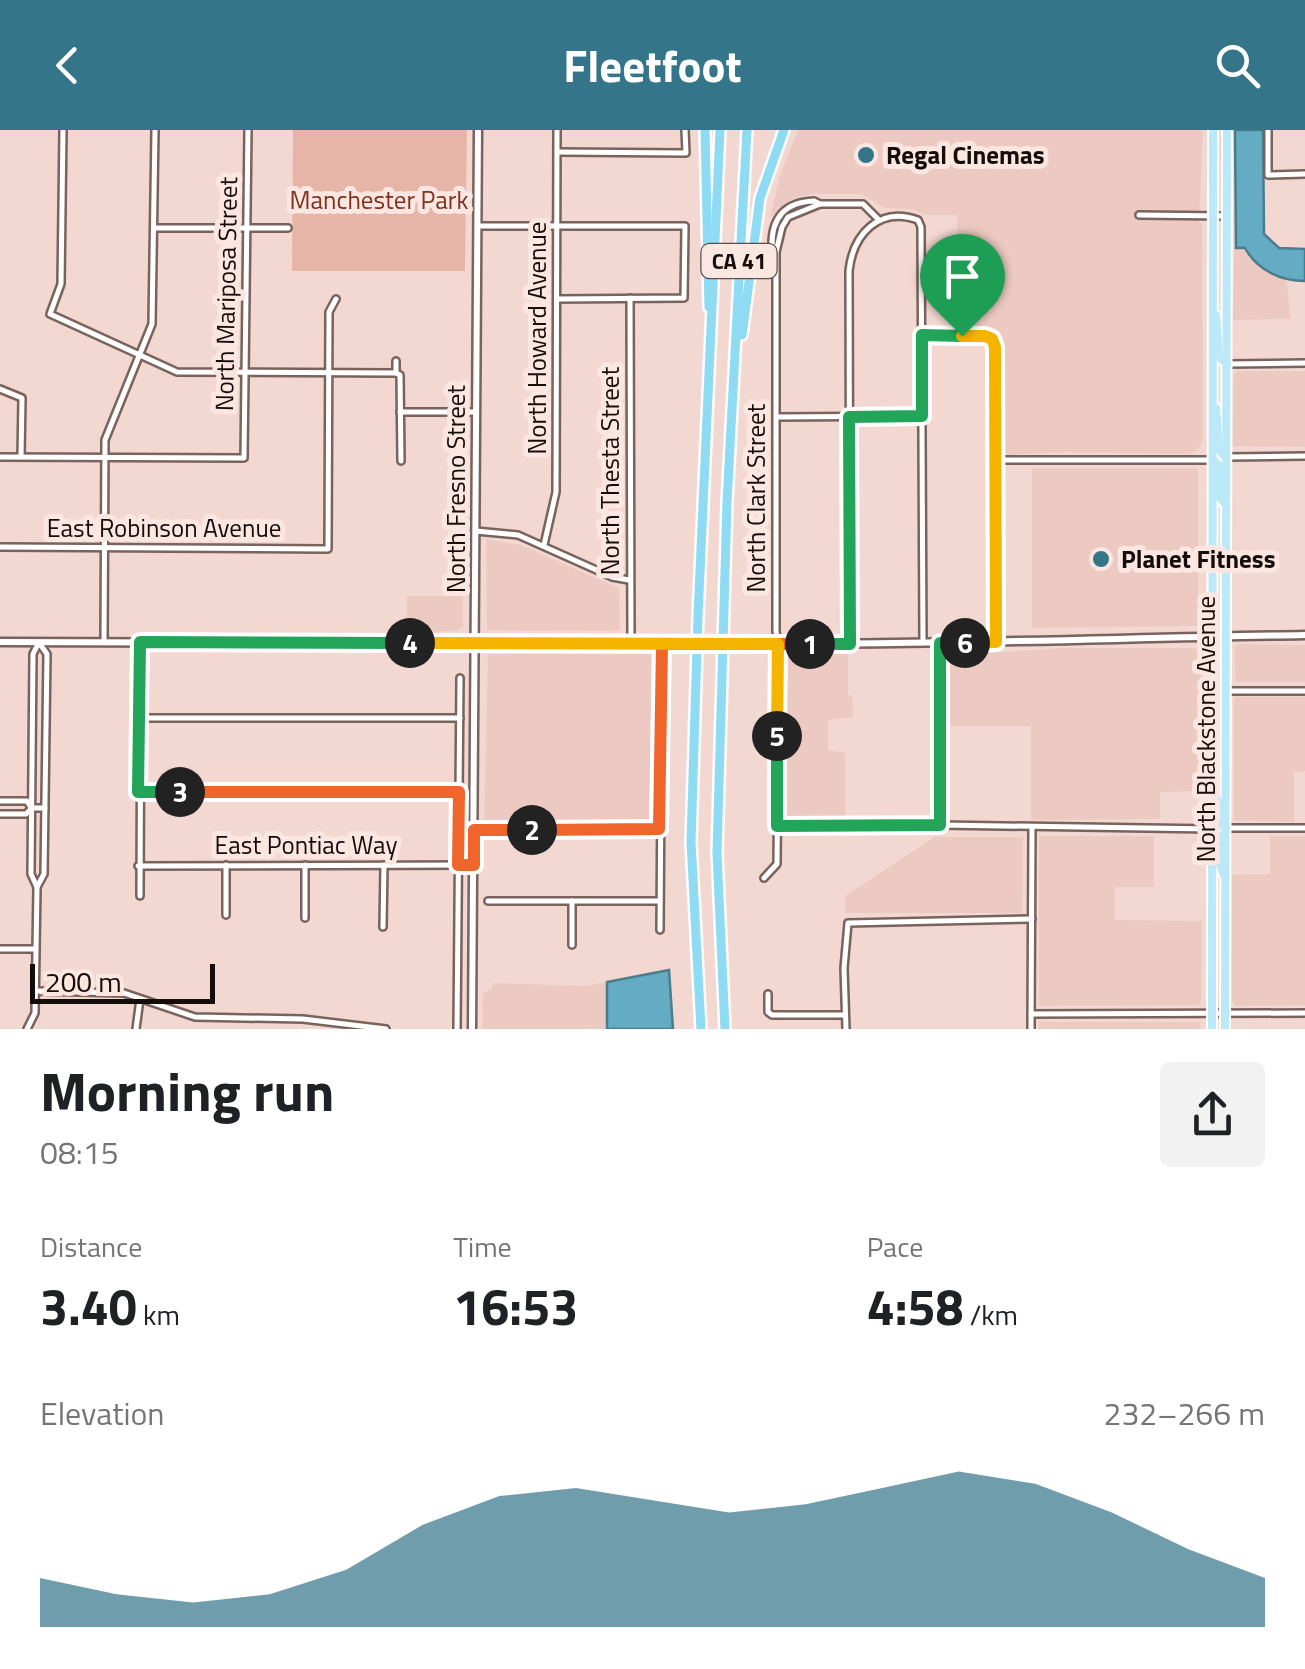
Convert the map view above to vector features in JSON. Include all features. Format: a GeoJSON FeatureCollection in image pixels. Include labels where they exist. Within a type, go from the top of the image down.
{"type":"FeatureCollection","features":[{"type":"Feature","properties":{"kind":"highway"},"geometry":{"type":"LineString","coordinates":[[706,130],[709,388]]}},
{"type":"Feature","properties":{"kind":"highway","name":"CA 41"},"geometry":{"type":"LineString","coordinates":[[701,1029],[692,823],[720,130]]}},
{"type":"Feature","properties":{"kind":"highway","name":"CA 41"},"geometry":{"type":"LineString","coordinates":[[725,1029],[716,853],[727,502],[746,130]]}},
{"type":"Feature","properties":{"kind":"highway"},"geometry":{"type":"LineString","coordinates":[[734,392],[758,209],[784,130]]}},
{"type":"Feature","properties":{"kind":"main road","name":"North Blackstone Avenue"},"geometry":{"type":"LineString","coordinates":[[1212,1029],[1213,130]]}},
{"type":"Feature","properties":{"kind":"main road","name":"North Blackstone Avenue"},"geometry":{"type":"LineString","coordinates":[[1225,1029],[1227,130]]}},
{"type":"Feature","properties":{"kind":"main road"},"geometry":{"type":"LineString","coordinates":[[1213,296],[1220,357],[1226,364]]}},
{"type":"Feature","properties":{"kind":"main road"},"geometry":{"type":"LineString","coordinates":[[1213,389],[1220,449],[1226,457]]}},
{"type":"Feature","properties":{"kind":"main road"},"geometry":{"type":"LineString","coordinates":[[1212,460],[1219,464],[1220,498],[1226,504]]}},
{"type":"Feature","properties":{"kind":"main road"},"geometry":{"type":"LineString","coordinates":[[1212,793],[1218,800],[1219,824],[1226,828]]}},
{"type":"Feature","properties":{"kind":"main road"},"geometry":{"type":"LineString","coordinates":[[1212,829],[1218,834],[1220,866],[1226,880]]}},
{"type":"Feature","properties":{"kind":"street"},"geometry":{"type":"LineString","coordinates":[[63,130],[62,284],[50,314],[177,372],[400,375],[400,461]]}},
{"type":"Feature","properties":{"kind":"street"},"geometry":{"type":"LineString","coordinates":[[104,643],[107,431],[152,324],[155,130]]}},
{"type":"Feature","properties":{"kind":"street","name":"North Mariposa Street"},"geometry":{"type":"LineString","coordinates":[[105,458],[244,458],[248,130]]}},
{"type":"Feature","properties":{"kind":"street","name":"North Fresno Street"},"geometry":{"type":"LineString","coordinates":[[472,1029],[478,130]]}},
{"type":"Feature","properties":{"kind":"street","name":"North Howard Avenue"},"geometry":{"type":"LineString","coordinates":[[544,545],[556,492],[557,130]]}},
{"type":"Feature","properties":{"kind":"street"},"geometry":{"type":"LineString","coordinates":[[557,152],[686,152],[684,130]]}},
{"type":"Feature","properties":{"kind":"street"},"geometry":{"type":"LineString","coordinates":[[1268,130],[1268,174],[1305,174]]}},
{"type":"Feature","properties":{"kind":"street","name":"North Clark Street"},"geometry":{"type":"LineString","coordinates":[[764,878],[774,871],[776,864],[777,826],[776,252],[772,238],[780,222],[820,204],[863,204],[878,219]]}},
{"type":"Feature","properties":{"kind":"street"},"geometry":{"type":"LineString","coordinates":[[1139,215],[1226,216]]}},
{"type":"Feature","properties":{"kind":"street"},"geometry":{"type":"LineString","coordinates":[[850,644],[850,260],[863,232],[878,219],[911,217],[921,227],[922,643]]}},
{"type":"Feature","properties":{"kind":"street"},"geometry":{"type":"LineString","coordinates":[[478,226],[686,226],[684,298],[558,298]]}},
{"type":"Feature","properties":{"kind":"street"},"geometry":{"type":"LineString","coordinates":[[154,228],[288,228]]}},
{"type":"Feature","properties":{"kind":"street","name":"North Thesta Street"},"geometry":{"type":"LineString","coordinates":[[630,298],[631,644]]}},
{"type":"Feature","properties":{"kind":"street"},"geometry":{"type":"LineString","coordinates":[[328,374],[329,312],[336,300]]}},
{"type":"Feature","properties":{"kind":"street"},"geometry":{"type":"LineString","coordinates":[[922,335],[985,336],[992,339],[995,347],[996,642]]}},
{"type":"Feature","properties":{"kind":"street"},"geometry":{"type":"LineString","coordinates":[[396,361],[396,374]]}},
{"type":"Feature","properties":{"kind":"street"},"geometry":{"type":"LineString","coordinates":[[1226,364],[1305,363]]}},
{"type":"Feature","properties":{"kind":"street","name":"East Robinson Avenue"},"geometry":{"type":"LineString","coordinates":[[0,548],[328,548],[328,374]]}},
{"type":"Feature","properties":{"kind":"street"},"geometry":{"type":"LineString","coordinates":[[0,390],[22,398],[21,456]]}},
{"type":"Feature","properties":{"kind":"street"},"geometry":{"type":"LineString","coordinates":[[400,412],[476,412]]}},
{"type":"Feature","properties":{"kind":"street"},"geometry":{"type":"LineString","coordinates":[[776,417],[922,416]]}},
{"type":"Feature","properties":{"kind":"street"},"geometry":{"type":"LineString","coordinates":[[0,456],[105,458]]}},
{"type":"Feature","properties":{"kind":"street"},"geometry":{"type":"LineString","coordinates":[[1226,457],[1305,456]]}},
{"type":"Feature","properties":{"kind":"street"},"geometry":{"type":"LineString","coordinates":[[995,460],[1212,460]]}},
{"type":"Feature","properties":{"kind":"street"},"geometry":{"type":"LineString","coordinates":[[476,531],[518,535],[612,577],[629,580]]}},
{"type":"Feature","properties":{"kind":"street"},"geometry":{"type":"LineString","coordinates":[[0,642],[850,644],[1305,634]]}},
{"type":"Feature","properties":{"kind":"street"},"geometry":{"type":"LineString","coordinates":[[37,888],[30,874],[33,654],[39,642]]}},
{"type":"Feature","properties":{"kind":"street"},"geometry":{"type":"LineString","coordinates":[[28,1029],[35,1013],[37,888],[44,874],[46,808],[47,654],[39,642]]}},
{"type":"Feature","properties":{"kind":"street"},"geometry":{"type":"LineString","coordinates":[[140,642],[140,896]]}},
{"type":"Feature","properties":{"kind":"street"},"geometry":{"type":"LineString","coordinates":[[940,643],[940,825]]}},
{"type":"Feature","properties":{"kind":"street"},"geometry":{"type":"LineString","coordinates":[[660,930],[662,644]]}},
{"type":"Feature","properties":{"kind":"street"},"geometry":{"type":"LineString","coordinates":[[457,1029],[460,678]]}},
{"type":"Feature","properties":{"kind":"street"},"geometry":{"type":"LineString","coordinates":[[1226,691],[1305,690]]}},
{"type":"Feature","properties":{"kind":"street"},"geometry":{"type":"LineString","coordinates":[[140,718],[460,718]]}},
{"type":"Feature","properties":{"kind":"street"},"geometry":{"type":"LineString","coordinates":[[138,792],[459,792]]}},
{"type":"Feature","properties":{"kind":"street"},"geometry":{"type":"LineString","coordinates":[[0,801],[27,801],[32,808]]}},
{"type":"Feature","properties":{"kind":"street"},"geometry":{"type":"LineString","coordinates":[[0,814],[26,814],[32,808],[46,808]]}},
{"type":"Feature","properties":{"kind":"street"},"geometry":{"type":"LineString","coordinates":[[777,826],[1212,829]]}},
{"type":"Feature","properties":{"kind":"street"},"geometry":{"type":"LineString","coordinates":[[1031,1029],[1032,827]]}},
{"type":"Feature","properties":{"kind":"street"},"geometry":{"type":"LineString","coordinates":[[1226,828],[1305,828]]}},
{"type":"Feature","properties":{"kind":"street"},"geometry":{"type":"LineString","coordinates":[[474,830],[659,829]]}},
{"type":"Feature","properties":{"kind":"street"},"geometry":{"type":"LineString","coordinates":[[226,865],[226,915]]}},
{"type":"Feature","properties":{"kind":"street"},"geometry":{"type":"LineString","coordinates":[[305,865],[305,918]]}},
{"type":"Feature","properties":{"kind":"street"},"geometry":{"type":"LineString","coordinates":[[383,927],[384,865]]}},
{"type":"Feature","properties":{"kind":"street","name":"East Pontiac Way"},"geometry":{"type":"LineString","coordinates":[[138,866],[474,865]]}},
{"type":"Feature","properties":{"kind":"street"},"geometry":{"type":"LineString","coordinates":[[488,901],[660,901]]}},
{"type":"Feature","properties":{"kind":"street"},"geometry":{"type":"LineString","coordinates":[[572,902],[572,944]]}},
{"type":"Feature","properties":{"kind":"street"},"geometry":{"type":"LineString","coordinates":[[846,1029],[848,923],[1032,920]]}},
{"type":"Feature","properties":{"kind":"street"},"geometry":{"type":"LineString","coordinates":[[0,949],[35,949]]}},
{"type":"Feature","properties":{"kind":"street"},"geometry":{"type":"LineString","coordinates":[[36,991],[104,992],[140,998],[195,1017],[304,1019],[386,1029]]}},
{"type":"Feature","properties":{"kind":"street"},"geometry":{"type":"LineString","coordinates":[[768,994],[768,1012],[772,1014],[845,1015]]}},
{"type":"Feature","properties":{"kind":"street"},"geometry":{"type":"LineString","coordinates":[[136,1029],[140,998]]}},
{"type":"Feature","properties":{"kind":"street"},"geometry":{"type":"LineString","coordinates":[[1031,1014],[1305,1013]]}},
{"type":"Feature","properties":{"kind":"shaded area"},"geometry":{"type":"Polygon","coordinates":[[[798,130],[1203,130],[1199,223],[1203,439],[1198,450],[1187,454],[1008,455],[1002,447],[1000,336],[987,329],[959,329],[957,215],[924,215],[913,209],[885,208],[860,194],[811,194],[793,198],[770,218],[780,175],[798,130]]]}},
{"type":"Feature","properties":{"kind":"shaded area"},"geometry":{"type":"Polygon","coordinates":[[[1234,248],[1245,248],[1268,272],[1286,279],[1291,319],[1233,320],[1234,248]]]}},
{"type":"Feature","properties":{"kind":"shaded area"},"geometry":{"type":"Polygon","coordinates":[[[1238,371],[1305,371],[1305,447],[1233,446],[1233,376],[1238,371]]]}},
{"type":"Feature","properties":{"kind":"shaded area"},"geometry":{"type":"Polygon","coordinates":[[[1032,468],[1198,468],[1198,626],[1032,628],[1032,468]]]}},
{"type":"Feature","properties":{"kind":"shaded area"},"geometry":{"type":"Polygon","coordinates":[[[486,539],[521,545],[619,588],[620,629],[487,630],[486,539]]]}},
{"type":"Feature","properties":{"kind":"shaded area"},"geometry":{"type":"Polygon","coordinates":[[[407,596],[463,596],[463,626],[457,631],[407,632],[407,596]]]}},
{"type":"Feature","properties":{"kind":"shaded area"},"geometry":{"type":"Polygon","coordinates":[[[1237,644],[1305,645],[1305,682],[1236,682],[1237,644]]]}},
{"type":"Feature","properties":{"kind":"shaded area"},"geometry":{"type":"Polygon","coordinates":[[[1062,648],[1195,648],[1202,655],[1202,791],[1160,792],[1160,819],[1031,820],[1031,726],[946,726],[946,656],[1062,648]]]}},
{"type":"Feature","properties":{"kind":"shaded area"},"geometry":{"type":"Polygon","coordinates":[[[488,654],[651,654],[650,820],[484,820],[488,654]]]}},
{"type":"Feature","properties":{"kind":"shaded area"},"geometry":{"type":"Polygon","coordinates":[[[788,654],[848,654],[848,695],[852,696],[853,717],[828,720],[828,750],[845,753],[845,820],[785,820],[788,654]]]}},
{"type":"Feature","properties":{"kind":"shaded area"},"geometry":{"type":"Polygon","coordinates":[[[1236,697],[1305,697],[1305,771],[1294,772],[1294,822],[1234,820],[1236,697]]]}},
{"type":"Feature","properties":{"kind":"shaded area"},"geometry":{"type":"Polygon","coordinates":[[[1039,836],[1154,836],[1154,887],[1115,887],[1115,920],[1202,921],[1198,1005],[1039,1006],[1039,836]]]}},
{"type":"Feature","properties":{"kind":"shaded area"},"geometry":{"type":"Polygon","coordinates":[[[1270,836],[1305,836],[1305,1005],[1236,1006],[1232,1002],[1232,875],[1270,874],[1270,836]]]}},
{"type":"Feature","properties":{"kind":"shaded area"},"geometry":{"type":"Polygon","coordinates":[[[934,837],[1023,837],[1022,913],[845,913],[845,896],[934,837]]]}},
{"type":"Feature","properties":{"kind":"shaded area"},"geometry":{"type":"Polygon","coordinates":[[[607,982],[607,1029],[482,1029],[483,994],[494,983],[586,986],[607,982]]]}},
{"type":"Feature","properties":{"kind":"shaded area"},"geometry":{"type":"Polygon","coordinates":[[[1039,1022],[1199,1022],[1201,1029],[1039,1029],[1039,1022]]]}},
{"type":"Feature","properties":{"kind":"green space","name":"Manchester Park"},"geometry":{"type":"Polygon","coordinates":[[[293,130],[467,130],[465,271],[292,271],[293,130]]]}},
{"type":"Feature","properties":{"kind":"water"},"geometry":{"type":"Polygon","coordinates":[[[1235,130],[1263,130],[1264,234],[1279,248],[1305,249],[1305,281],[1270,273],[1245,248],[1236,248],[1235,130]]]}},
{"type":"Feature","properties":{"kind":"water"},"geometry":{"type":"Polygon","coordinates":[[[669,970],[673,1029],[607,1029],[607,982],[669,970]]]}},
{"type":"Feature","properties":{"kind":"place","name":"Regal Cinemas"},"geometry":{"type":"Point","coordinates":[866,155]}},
{"type":"Feature","properties":{"kind":"place","name":"Planet Fitness"},"geometry":{"type":"Point","coordinates":[1101,559]}},
{"type":"Feature","properties":{"kind":"route"},"geometry":{"type":"LineString","coordinates":[[962,336],[922,335],[922,416],[849,417],[850,644],[662,644],[659,829],[474,830],[474,865],[458,865],[459,792],[138,792],[140,642],[462,644],[662,644],[778,644],[779,654],[777,826],[940,825],[940,643],[996,642],[995,347],[992,339],[985,336],[962,336]]}}]}
